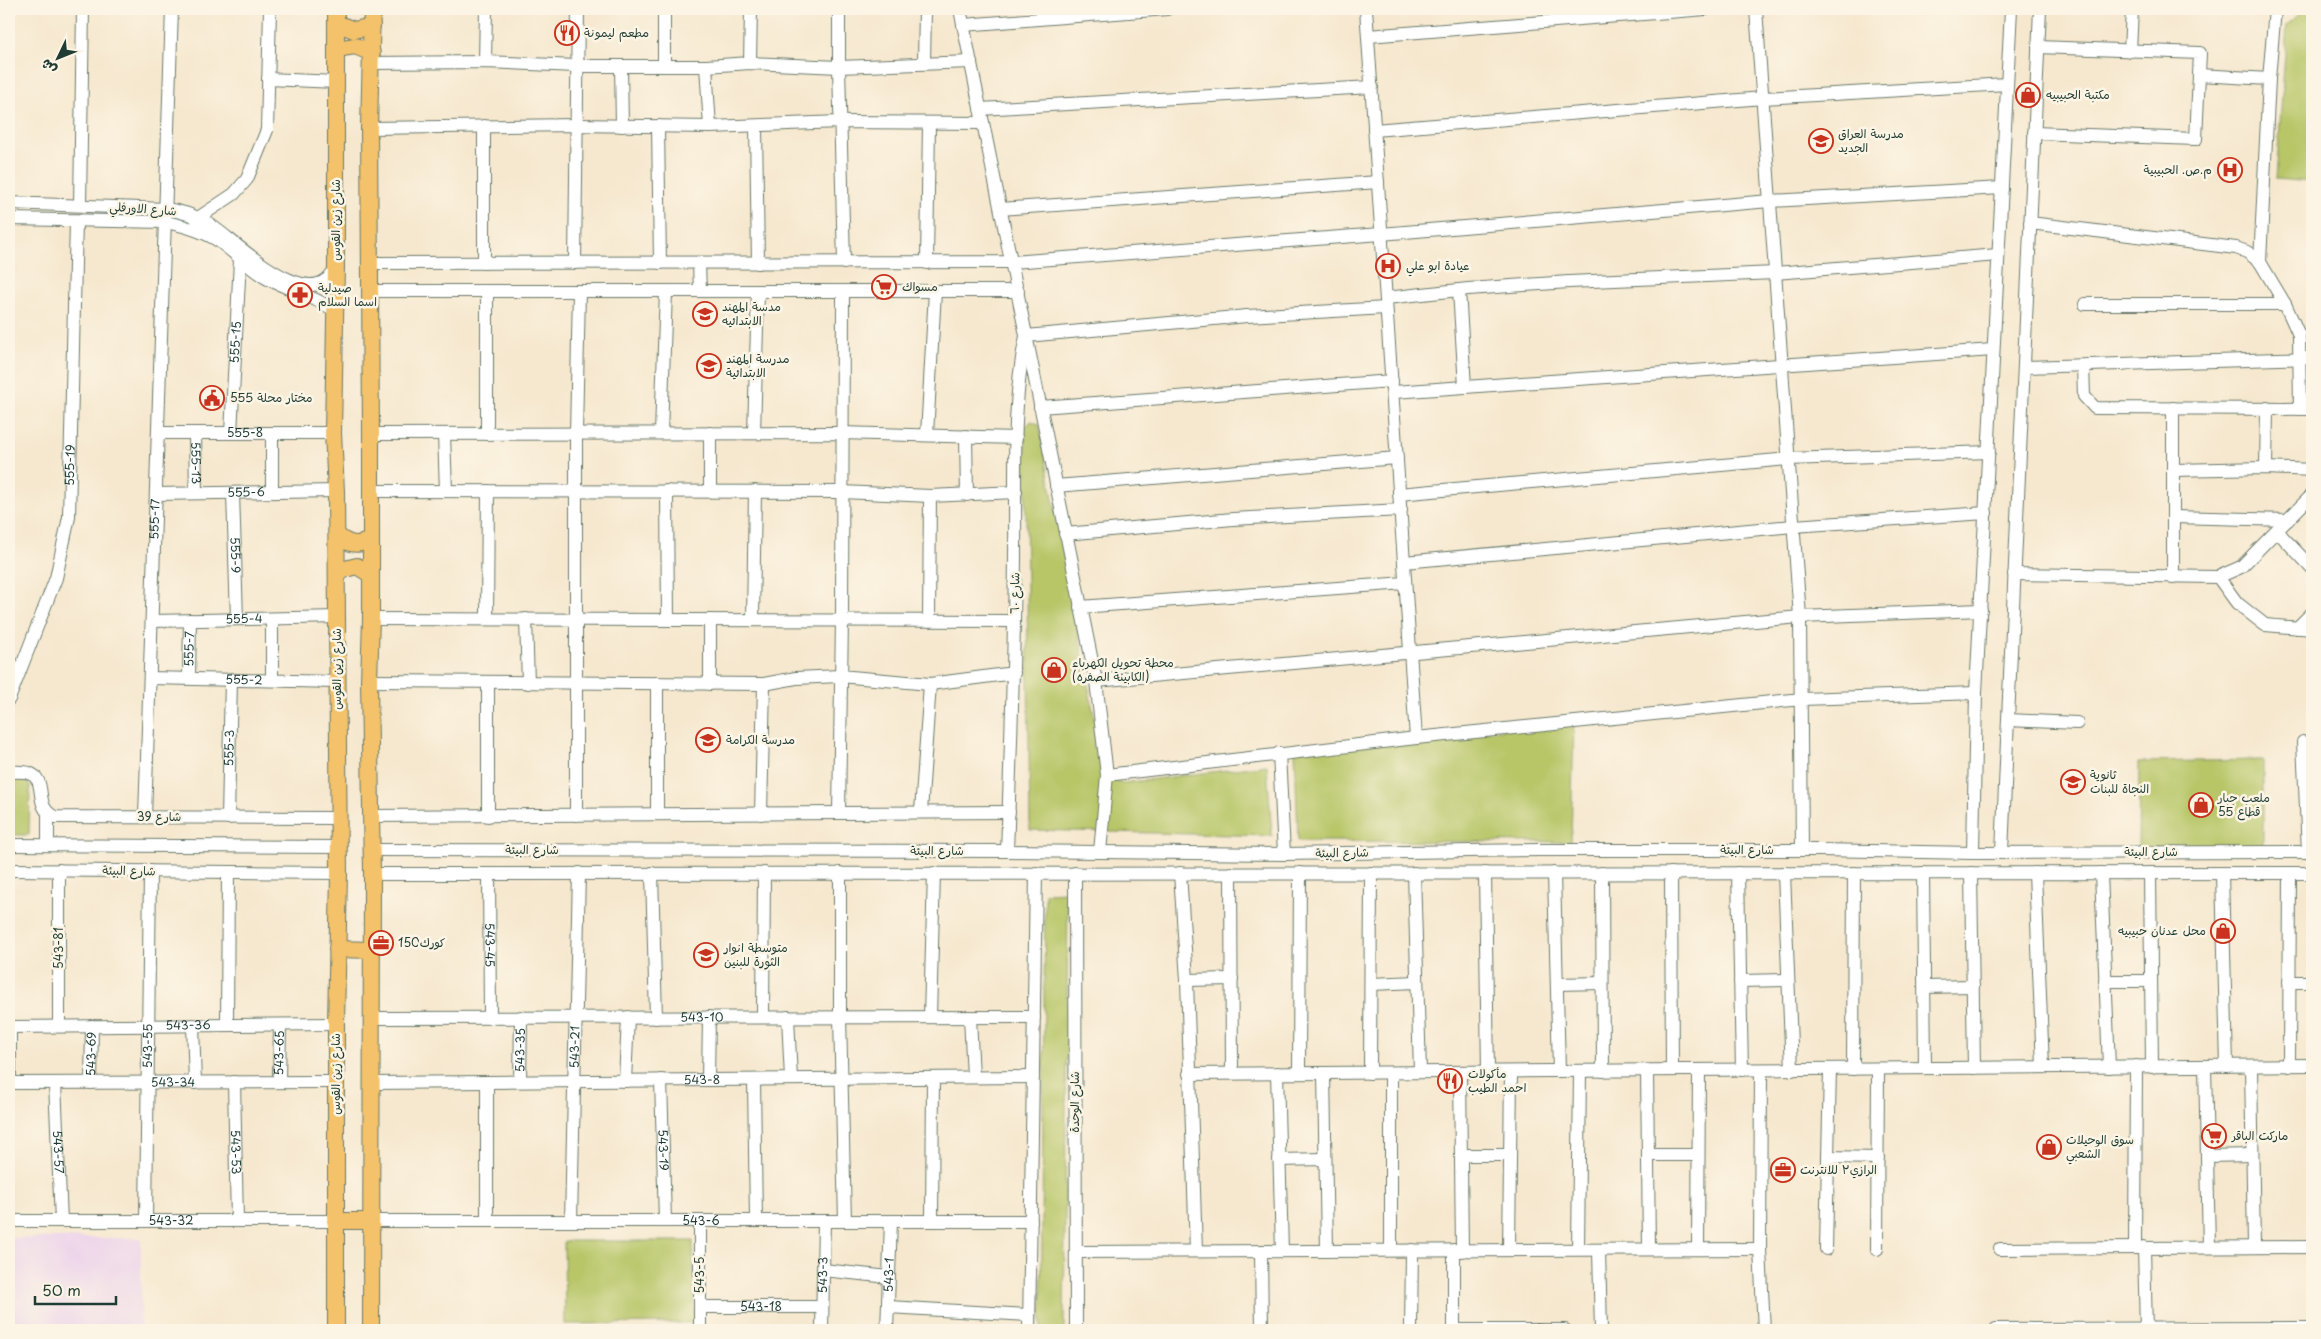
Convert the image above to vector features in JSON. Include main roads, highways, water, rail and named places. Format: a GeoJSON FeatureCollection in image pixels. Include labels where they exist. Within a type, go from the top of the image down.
{"type":"FeatureCollection","features":[{"type":"Feature","properties":{"kind":"main road"},"geometry":{"type":"LineString","coordinates":[[371,1330],[370,1018],[372,874],[369,681],[371,434],[369,128],[372,9]]}},
{"type":"Feature","properties":{"kind":"main road"},"geometry":{"type":"LineString","coordinates":[[336,16],[354,30],[372,26]]}},
{"type":"Feature","properties":{"kind":"main road","name":"شارع زين القوس"},"geometry":{"type":"LineString","coordinates":[[336,16],[336,266],[333,433],[337,535],[339,873],[336,1024],[336,1330]]}},
{"type":"Feature","properties":{"kind":"main road"},"geometry":{"type":"LineString","coordinates":[[336,49],[355,46],[372,58]]}},
{"type":"Feature","properties":{"kind":"main road"},"geometry":{"type":"LineString","coordinates":[[337,535],[348,544],[363,545],[371,539]]}},
{"type":"Feature","properties":{"kind":"main road"},"geometry":{"type":"LineString","coordinates":[[337,575],[345,569],[357,566],[371,575]]}},
{"type":"Feature","properties":{"kind":"main road"},"geometry":{"type":"LineString","coordinates":[[337,950],[371,950]]}},
{"type":"Feature","properties":{"kind":"main road"},"geometry":{"type":"LineString","coordinates":[[335,1221],[371,1221]]}},
{"type":"Feature","properties":{"kind":"place","name":"مطعم ليمونة"},"geometry":{"type":"Point","coordinates":[567,33]}},
{"type":"Feature","properties":{"kind":"place","name":"مكتبة الحبيبيه"},"geometry":{"type":"Point","coordinates":[2028,95]}},
{"type":"Feature","properties":{"kind":"place","name":"مدرسة العراق الجديد"},"geometry":{"type":"Point","coordinates":[1821,141]}},
{"type":"Feature","properties":{"kind":"place","name":"م.ص. الحبيبية"},"geometry":{"type":"Point","coordinates":[2230,170]}},
{"type":"Feature","properties":{"kind":"place","name":"عيادة ابو علي"},"geometry":{"type":"Point","coordinates":[1388,266]}},
{"type":"Feature","properties":{"kind":"place","name":"مسواك"},"geometry":{"type":"Point","coordinates":[884,287]}},
{"type":"Feature","properties":{"kind":"place","name":"صيدلية اسما السلام"},"geometry":{"type":"Point","coordinates":[300,295]}},
{"type":"Feature","properties":{"kind":"place","name":"مدسة المهند الابتدائيه"},"geometry":{"type":"Point","coordinates":[705,314]}},
{"type":"Feature","properties":{"kind":"place","name":"مدرسة المهند الابتدائية"},"geometry":{"type":"Point","coordinates":[709,366]}},
{"type":"Feature","properties":{"kind":"place","name":"مختار محلة 555"},"geometry":{"type":"Point","coordinates":[212,398]}},
{"type":"Feature","properties":{"kind":"place","name":"محطة تحويل الكهرباء (الكابينة الصفره)"},"geometry":{"type":"Point","coordinates":[1054,670]}},
{"type":"Feature","properties":{"kind":"place","name":"مدرسة الكرامة"},"geometry":{"type":"Point","coordinates":[708,740]}},
{"type":"Feature","properties":{"kind":"place","name":"ثانوية النجاة للبنات"},"geometry":{"type":"Point","coordinates":[2073,782]}},
{"type":"Feature","properties":{"kind":"place","name":"ملعب جبار قطاع 55"},"geometry":{"type":"Point","coordinates":[2201,805]}},
{"type":"Feature","properties":{"kind":"place","name":"محل عدنان حبيبيه"},"geometry":{"type":"Point","coordinates":[2223,931]}},
{"type":"Feature","properties":{"kind":"place","name":"كورك150"},"geometry":{"type":"Point","coordinates":[381,943]}},
{"type":"Feature","properties":{"kind":"place","name":"متوسطة انوار الثورة للبنين"},"geometry":{"type":"Point","coordinates":[706,955]}},
{"type":"Feature","properties":{"kind":"place","name":"مأكولات احمد الطيب"},"geometry":{"type":"Point","coordinates":[1450,1081]}},
{"type":"Feature","properties":{"kind":"place","name":"ماركت الباقر"},"geometry":{"type":"Point","coordinates":[2214,1136]}},
{"type":"Feature","properties":{"kind":"place","name":"سوق الوحيلات الشعبي"},"geometry":{"type":"Point","coordinates":[2049,1147]}},
{"type":"Feature","properties":{"kind":"place","name":"الرازي٣ للانترنت"},"geometry":{"type":"Point","coordinates":[1783,1170]}}]}
